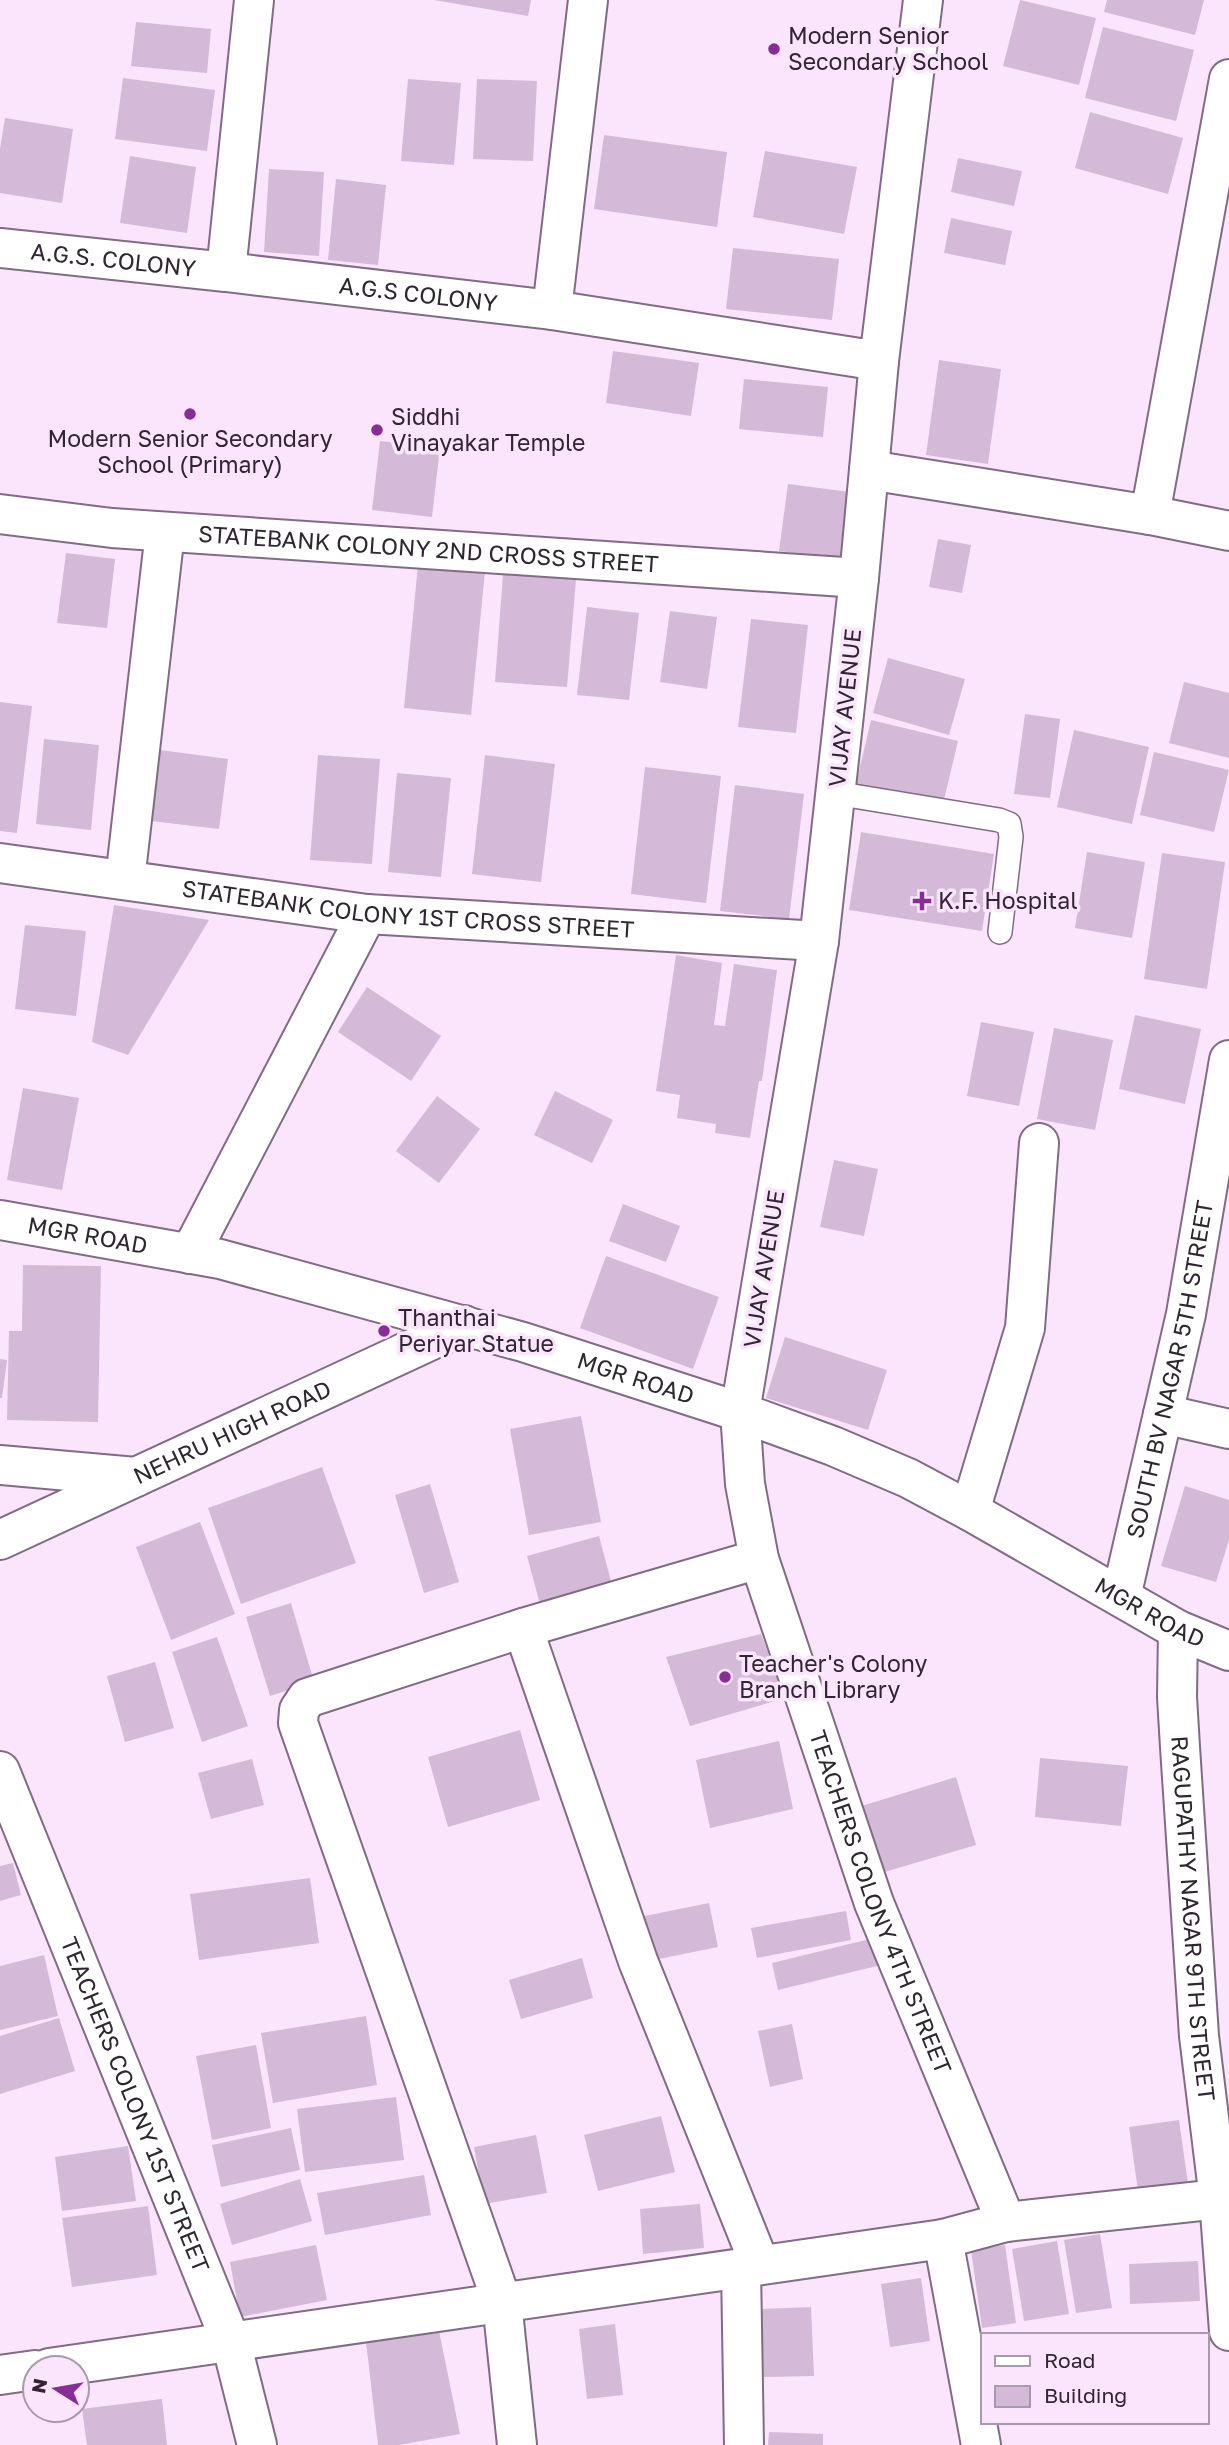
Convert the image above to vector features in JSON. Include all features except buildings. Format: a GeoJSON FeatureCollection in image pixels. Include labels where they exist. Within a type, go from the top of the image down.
{"type":"FeatureCollection","features":[{"type":"Feature","properties":{"kind":"street"},"geometry":{"type":"LineString","coordinates":[[226,272],[254,0]]}},
{"type":"Feature","properties":{"kind":"street"},"geometry":{"type":"LineString","coordinates":[[552,310],[588,0]]}},
{"type":"Feature","properties":{"kind":"street","name":"VIJAY AVENUE"},"geometry":{"type":"LineString","coordinates":[[740,1412],[819,941],[859,578],[879,360],[923,0]]}},
{"type":"Feature","properties":{"kind":"street"},"geometry":{"type":"LineString","coordinates":[[1150,515],[1229,79]]}},
{"type":"Feature","properties":{"kind":"street","name":"A.G.S. COLONY"},"geometry":{"type":"LineString","coordinates":[[0,248],[226,272]]}},
{"type":"Feature","properties":{"kind":"street","name":"A.G.S COLONY"},"geometry":{"type":"LineString","coordinates":[[226,272],[552,310],[879,360]]}},
{"type":"Feature","properties":{"kind":"street"},"geometry":{"type":"LineString","coordinates":[[869,470],[1150,515],[1229,531]]}},
{"type":"Feature","properties":{"kind":"street","name":"STATEBANK COLONY 2ND CROSS STREET"},"geometry":{"type":"LineString","coordinates":[[0,514],[165,532],[859,578]]}},
{"type":"Feature","properties":{"kind":"street"},"geometry":{"type":"LineString","coordinates":[[125,880],[165,532]]}},
{"type":"Feature","properties":{"kind":"street","name":"STATEBANK COLONY 1ST CROSS STREET"},"geometry":{"type":"LineString","coordinates":[[0,863],[367,914],[819,941]]}},
{"type":"Feature","properties":{"kind":"street"},"geometry":{"type":"LineString","coordinates":[[190,1254],[367,914]]}},
{"type":"Feature","properties":{"kind":"street","name":"SOUTH BV NAGAR 5TH STREET"},"geometry":{"type":"LineString","coordinates":[[1121,1597],[1186,1314],[1229,1060]]}},
{"type":"Feature","properties":{"kind":"street"},"geometry":{"type":"LineString","coordinates":[[970,1511],[1025,1328],[1039,1143]]}},
{"type":"Feature","properties":{"kind":"street","name":"MGR ROAD"},"geometry":{"type":"LineString","coordinates":[[0,1220],[220,1259],[464,1325],[740,1412],[834,1446],[908,1478],[1178,1630],[1229,1651]]}},
{"type":"Feature","properties":{"kind":"street","name":"NEHRU HIGH ROAD"},"geometry":{"type":"LineString","coordinates":[[0,1540],[464,1325]]}},
{"type":"Feature","properties":{"kind":"street","name":"TEACHERS COLONY 4TH STREET"},"geometry":{"type":"LineString","coordinates":[[740,1412],[745,1484],[759,1559],[874,1903],[1006,2222]]}},
{"type":"Feature","properties":{"kind":"street"},"geometry":{"type":"LineString","coordinates":[[1163,1414],[1229,1429]]}},
{"type":"Feature","properties":{"kind":"street"},"geometry":{"type":"LineString","coordinates":[[0,1465],[136,1477]]}},
{"type":"Feature","properties":{"kind":"street"},"geometry":{"type":"LineString","coordinates":[[517,2445],[502,2302],[298,1723],[299,1710],[307,1698],[523,1628],[759,1559]]}},
{"type":"Feature","properties":{"kind":"street"},"geometry":{"type":"LineString","coordinates":[[523,1628],[638,1961],[750,2266],[744,2445]]}},
{"type":"Feature","properties":{"kind":"street","name":"RAGUPATHY NAGAR 9TH STREET"},"geometry":{"type":"LineString","coordinates":[[1178,1630],[1180,1747],[1214,2035],[1219,2199],[1229,2329]]}},
{"type":"Feature","properties":{"kind":"street","name":"TEACHERS COLONY 1ST STREET"},"geometry":{"type":"LineString","coordinates":[[0,1771],[231,2342],[257,2445]]}},
{"type":"Feature","properties":{"kind":"street"},"geometry":{"type":"LineString","coordinates":[[91,2362],[943,2239],[1006,2222],[1219,2199]]}},
{"type":"Feature","properties":{"kind":"street"},"geometry":{"type":"LineString","coordinates":[[943,2239],[981,2445]]}},
{"type":"Feature","properties":{"kind":"street"},"geometry":{"type":"LineString","coordinates":[[0,2375],[21,2372]]}},
{"type":"Feature","properties":{"kind":"lane"},"geometry":{"type":"LineString","coordinates":[[835,793],[999,820],[1009,824],[1011,837],[1000,932]]}},
{"type":"Feature","properties":{"kind":"place","name":"Modern Senior Secondary School"},"geometry":{"type":"Point","coordinates":[774,49]}},
{"type":"Feature","properties":{"kind":"place","name":"Modern Senior Secondary School (Primary)"},"geometry":{"type":"Point","coordinates":[190,414]}},
{"type":"Feature","properties":{"kind":"place","name":"Siddhi Vinayakar Temple"},"geometry":{"type":"Point","coordinates":[377,430]}},
{"type":"Feature","properties":{"kind":"place","name":"K.F. Hospital"},"geometry":{"type":"Point","coordinates":[922,901]}},
{"type":"Feature","properties":{"kind":"place","name":"Thanthai Periyar Statue"},"geometry":{"type":"Point","coordinates":[384,1331]}},
{"type":"Feature","properties":{"kind":"place","name":"Teacher's Colony Branch Library"},"geometry":{"type":"Point","coordinates":[725,1677]}}]}
